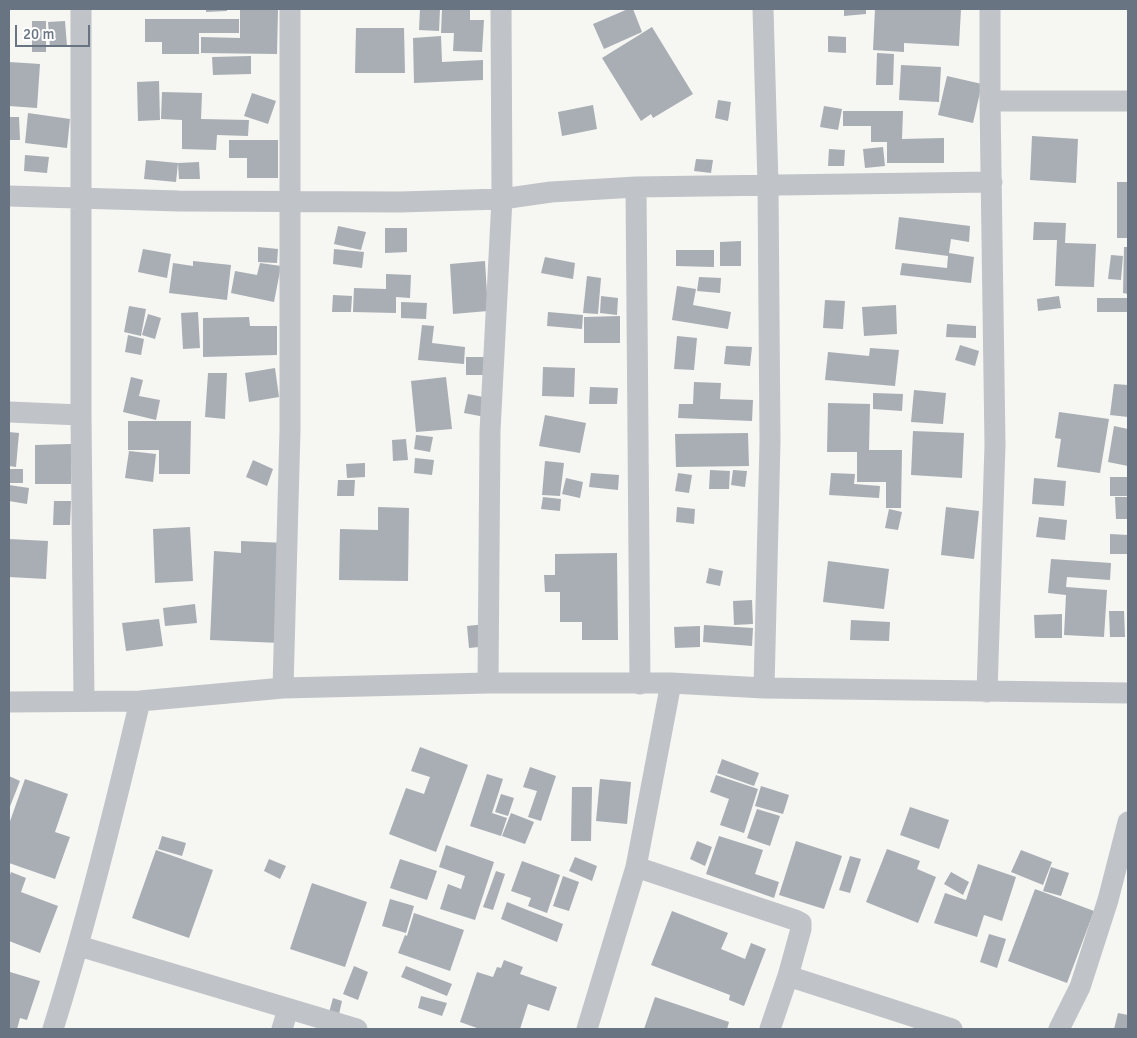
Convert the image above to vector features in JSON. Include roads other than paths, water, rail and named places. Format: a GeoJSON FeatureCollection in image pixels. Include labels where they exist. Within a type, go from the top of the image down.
{"type":"FeatureCollection","features":[{"type":"Feature","properties":{"kind":"street"},"geometry":{"type":"LineString","coordinates":[[81,9],[81,415],[84,702]]}},
{"type":"Feature","properties":{"kind":"street"},"geometry":{"type":"LineString","coordinates":[[283,688],[290,430],[290,9]]}},
{"type":"Feature","properties":{"kind":"street"},"geometry":{"type":"LineString","coordinates":[[488,683],[490,431],[502,199],[501,9]]}},
{"type":"Feature","properties":{"kind":"street"},"geometry":{"type":"LineString","coordinates":[[763,9],[768,184],[770,441],[764,688]]}},
{"type":"Feature","properties":{"kind":"street"},"geometry":{"type":"LineString","coordinates":[[987,692],[995,445],[990,9]]}},
{"type":"Feature","properties":{"kind":"street"},"geometry":{"type":"LineString","coordinates":[[990,100],[1128,101]]}},
{"type":"Feature","properties":{"kind":"street"},"geometry":{"type":"LineString","coordinates":[[9,196],[81,199],[400,202],[502,199],[551,192],[636,187],[992,182]]}},
{"type":"Feature","properties":{"kind":"street"},"geometry":{"type":"LineString","coordinates":[[636,187],[640,684]]}},
{"type":"Feature","properties":{"kind":"street"},"geometry":{"type":"LineString","coordinates":[[9,412],[81,415]]}},
{"type":"Feature","properties":{"kind":"street"},"geometry":{"type":"LineString","coordinates":[[9,702],[140,701],[283,688],[488,683],[671,684],[764,688],[1128,693]]}},
{"type":"Feature","properties":{"kind":"street"},"geometry":{"type":"LineString","coordinates":[[587,1029],[636,867],[671,684]]}},
{"type":"Feature","properties":{"kind":"street"},"geometry":{"type":"LineString","coordinates":[[53,1029],[79,946],[111,827],[140,701]]}},
{"type":"Feature","properties":{"kind":"street"},"geometry":{"type":"LineString","coordinates":[[1059,1029],[1080,987],[1108,900],[1128,822]]}},
{"type":"Feature","properties":{"kind":"street"},"geometry":{"type":"LineString","coordinates":[[636,867],[801,923],[788,976],[770,1029]]}},
{"type":"Feature","properties":{"kind":"street"},"geometry":{"type":"LineString","coordinates":[[79,946],[357,1029]]}},
{"type":"Feature","properties":{"kind":"street"},"geometry":{"type":"LineString","coordinates":[[788,976],[952,1029]]}},
{"type":"Feature","properties":{"kind":"street"},"geometry":{"type":"LineString","coordinates":[[282,1029],[288,1009]]}}]}
